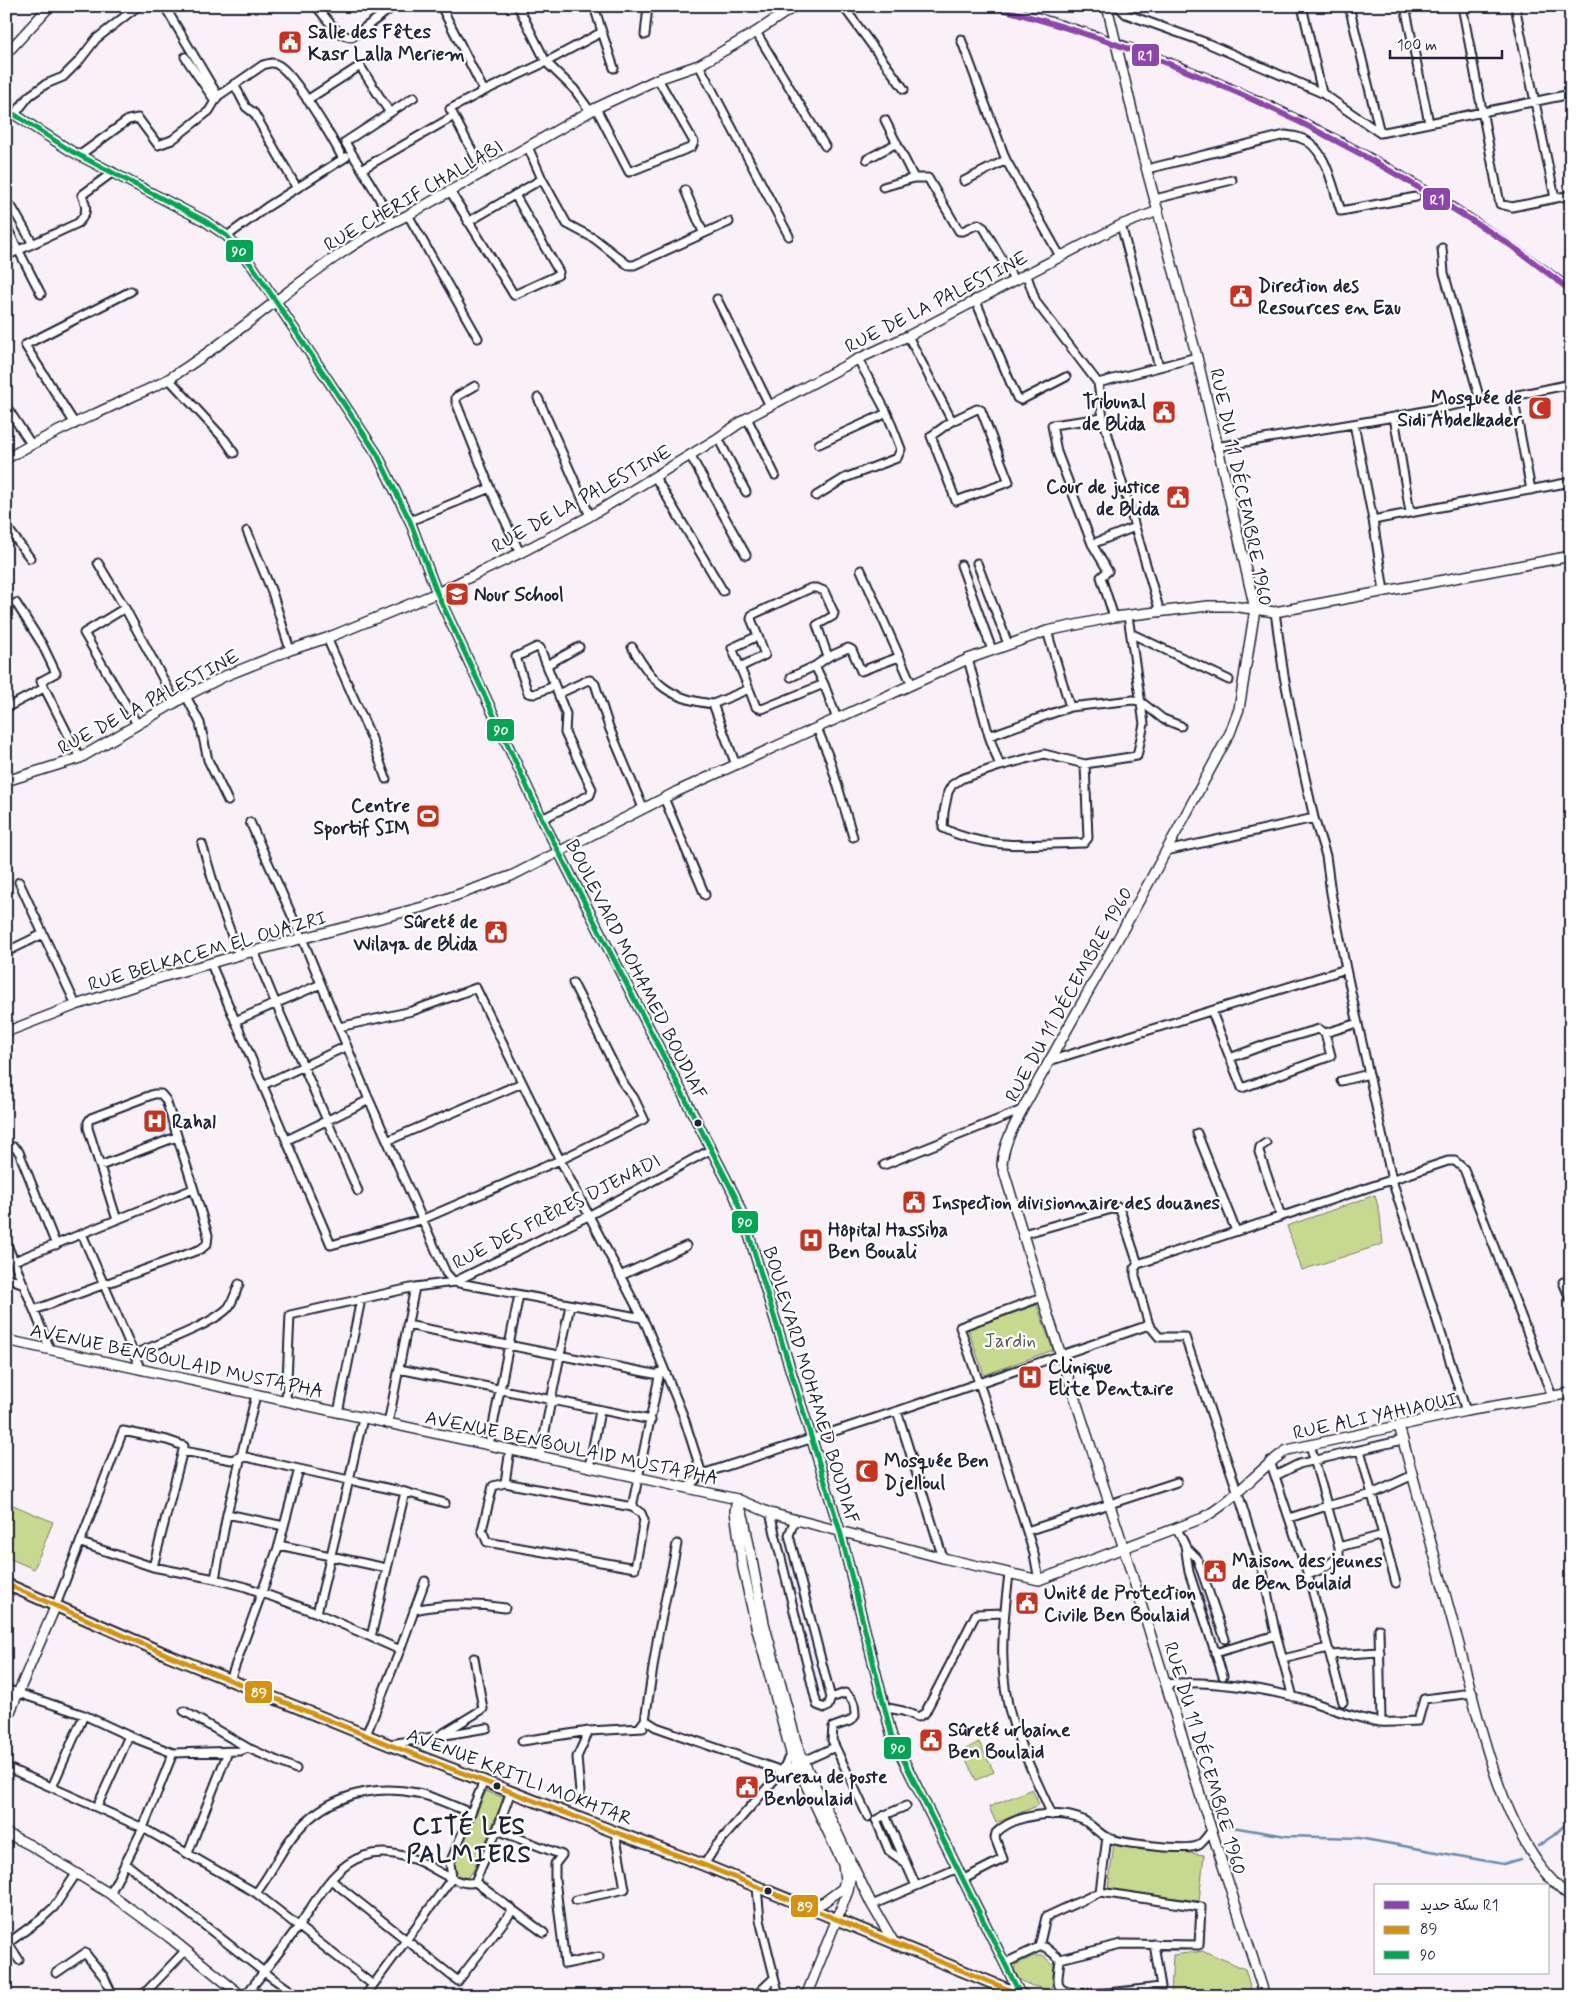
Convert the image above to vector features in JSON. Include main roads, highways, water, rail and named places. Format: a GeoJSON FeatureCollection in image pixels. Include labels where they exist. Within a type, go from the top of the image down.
{"type":"FeatureCollection","features":[{"type":"Feature","properties":{"kind":"main road"},"geometry":{"type":"LineString","coordinates":[[6,54],[50,6]]}},
{"type":"Feature","properties":{"kind":"main road","name":"RUE CHERIF CHALLABI"},"geometry":{"type":"LineString","coordinates":[[6,459],[31,444],[169,379],[276,303],[339,255],[392,223],[593,109],[658,79],[699,65],[756,32],[795,6]]}},
{"type":"Feature","properties":{"kind":"main road","name":"RUE DU 11 DÉCEMBRE 1960"},"geometry":{"type":"LineString","coordinates":[[1107,6],[1143,156],[1197,357],[1216,447],[1255,609],[1239,709],[1230,733],[1022,1110],[1002,1154],[1002,1165],[1042,1297],[1124,1549],[1265,1996]]}},
{"type":"Feature","properties":{"kind":"main road","name":"BOULEVARD MOHAMED BOUDIAF"},"geometry":{"type":"LineString","coordinates":[[6,109],[80,155],[205,221],[227,236],[253,267],[377,454],[410,521],[437,593],[542,820],[732,1190],[745,1222],[840,1531],[892,1737],[956,1869],[1022,1995]]}},
{"type":"Feature","properties":{"kind":"main road","name":"RUE DE LA PALESTINE"},"geometry":{"type":"LineString","coordinates":[[6,781],[80,758],[186,696],[225,676],[290,650],[327,638],[437,593],[520,553],[590,516],[718,438],[747,418],[858,358],[908,336],[975,299],[1121,225],[1158,212]]}},
{"type":"Feature","properties":{"kind":"main road","name":"RUE BELKACEM EL OUAZRI"},"geometry":{"type":"LineString","coordinates":[[6,1032],[76,1005],[162,977],[423,907],[511,876],[559,853],[643,808],[736,765],[968,659],[1047,631],[1114,618],[1208,606],[1231,606],[1274,612],[1571,556]]}},
{"type":"Feature","properties":{"kind":"main road","name":"AVENUE BENBOULAID MUSTAPHA"},"geometry":{"type":"LineString","coordinates":[[6,1340],[737,1499],[770,1512],[795,1519],[943,1558],[1039,1580],[1124,1549]]}},
{"type":"Feature","properties":{"kind":"main road","name":"RUE ALI YAHIAOUI"},"geometry":{"type":"LineString","coordinates":[[1124,1549],[1177,1529],[1219,1509],[1270,1461],[1287,1450],[1466,1411],[1571,1393]]}},
{"type":"Feature","properties":{"kind":"main road"},"geometry":{"type":"LineString","coordinates":[[1399,1426],[1489,1755],[1509,1813],[1540,1866],[1571,1898]]}},
{"type":"Feature","properties":{"kind":"main road"},"geometry":{"type":"LineString","coordinates":[[737,1499],[736,1519],[743,1568],[756,1626],[791,1753],[800,1762],[872,1905],[893,1942]]}},
{"type":"Feature","properties":{"kind":"main road"},"geometry":{"type":"LineString","coordinates":[[737,1499],[744,1519],[764,1623],[800,1762],[843,1864],[845,1880],[843,1888],[806,1996]]}},
{"type":"Feature","properties":{"kind":"main road","name":"AVENUE KRITLI MOKHTAR"},"geometry":{"type":"LineString","coordinates":[[7,1587],[56,1605],[168,1655],[366,1735],[704,1865],[1022,1995]]}},
{"type":"Feature","properties":{"kind":"main road"},"geometry":{"type":"LineString","coordinates":[[6,1721],[56,1605]]}},
{"type":"Feature","properties":{"kind":"main road"},"geometry":{"type":"LineString","coordinates":[[6,1833],[30,1844],[110,1894],[243,1996]]}},
{"type":"Feature","properties":{"kind":"main road"},"geometry":{"type":"LineString","coordinates":[[833,1918],[848,1890],[851,1875],[850,1860]]}},
{"type":"Feature","properties":{"kind":"main road"},"geometry":{"type":"LineString","coordinates":[[808,1908],[824,1902],[843,1888]]}},
{"type":"Feature","properties":{"kind":"waterway"},"geometry":{"type":"LineString","coordinates":[[1538,1846],[1554,1835],[1571,1819]]}},
{"type":"Feature","properties":{"kind":"waterway"},"geometry":{"type":"LineString","coordinates":[[1226,1826],[1286,1836],[1359,1838],[1503,1864],[1520,1859]]}},
{"type":"Feature","properties":{"kind":"railway"},"geometry":{"type":"LineString","coordinates":[[1006,6],[1082,28],[1157,54],[1230,84],[1302,118],[1441,196],[1571,286]]}},
{"type":"Feature","properties":{"kind":"rail line","name":"R1"},"geometry":{"type":"LineString","coordinates":[[990,6],[1111,42],[1228,88],[1285,115],[1396,174],[1450,207],[1509,244],[1571,291]]}},
{"type":"Feature","properties":{"kind":"place","name":"Salle des Fêtes Kasr Lalla Meriem"},"geometry":{"type":"Point","coordinates":[290,42]}},
{"type":"Feature","properties":{"kind":"place","name":"Direction des Resources en Eau"},"geometry":{"type":"Point","coordinates":[1241,296]}},
{"type":"Feature","properties":{"kind":"place","name":"Mosquée de Sidi Abdelkader"},"geometry":{"type":"Point","coordinates":[1540,408]}},
{"type":"Feature","properties":{"kind":"place","name":"Tribunal de Blida"},"geometry":{"type":"Point","coordinates":[1164,412]}},
{"type":"Feature","properties":{"kind":"place","name":"Cour de justice de Blida"},"geometry":{"type":"Point","coordinates":[1178,497]}},
{"type":"Feature","properties":{"kind":"place","name":"Nour School"},"geometry":{"type":"Point","coordinates":[457,594]}},
{"type":"Feature","properties":{"kind":"place","name":"Centre Sportif SIM"},"geometry":{"type":"Point","coordinates":[428,816]}},
{"type":"Feature","properties":{"kind":"place","name":"Sûreté de Wilaya de Blida"},"geometry":{"type":"Point","coordinates":[496,932]}},
{"type":"Feature","properties":{"kind":"place","name":"Rahal"},"geometry":{"type":"Point","coordinates":[155,1121]}},
{"type":"Feature","properties":{"kind":"place","name":"Inspection divisionnaire des douanes"},"geometry":{"type":"Point","coordinates":[914,1202]}},
{"type":"Feature","properties":{"kind":"place","name":"Hôpital Hassiba Ben Bouali"},"geometry":{"type":"Point","coordinates":[811,1240]}},
{"type":"Feature","properties":{"kind":"place","name":"Clinique Elite Dentaire"},"geometry":{"type":"Point","coordinates":[1030,1377]}},
{"type":"Feature","properties":{"kind":"place","name":"Mosquée Ben Djelloul"},"geometry":{"type":"Point","coordinates":[867,1471]}},
{"type":"Feature","properties":{"kind":"place","name":"Maison des jeunes de Ben Boulaid"},"geometry":{"type":"Point","coordinates":[1215,1571]}},
{"type":"Feature","properties":{"kind":"place","name":"Unité de Protection Civile Ben Boulaid"},"geometry":{"type":"Point","coordinates":[1027,1603]}},
{"type":"Feature","properties":{"kind":"place","name":"Sûreté urbaine Ben Boulaid"},"geometry":{"type":"Point","coordinates":[931,1740]}},
{"type":"Feature","properties":{"kind":"place","name":"Bureau de poste Benboulaid"},"geometry":{"type":"Point","coordinates":[747,1787]}},
{"type":"Feature","properties":{"kind":"district","name":"CITÉ LES PALMIERS"},"geometry":{"type":"Point","coordinates":[469,1840]}},
{"type":"Feature","properties":{"kind":"park label","name":"Jardin"},"geometry":{"type":"Point","coordinates":[1010,1340]}}]}
